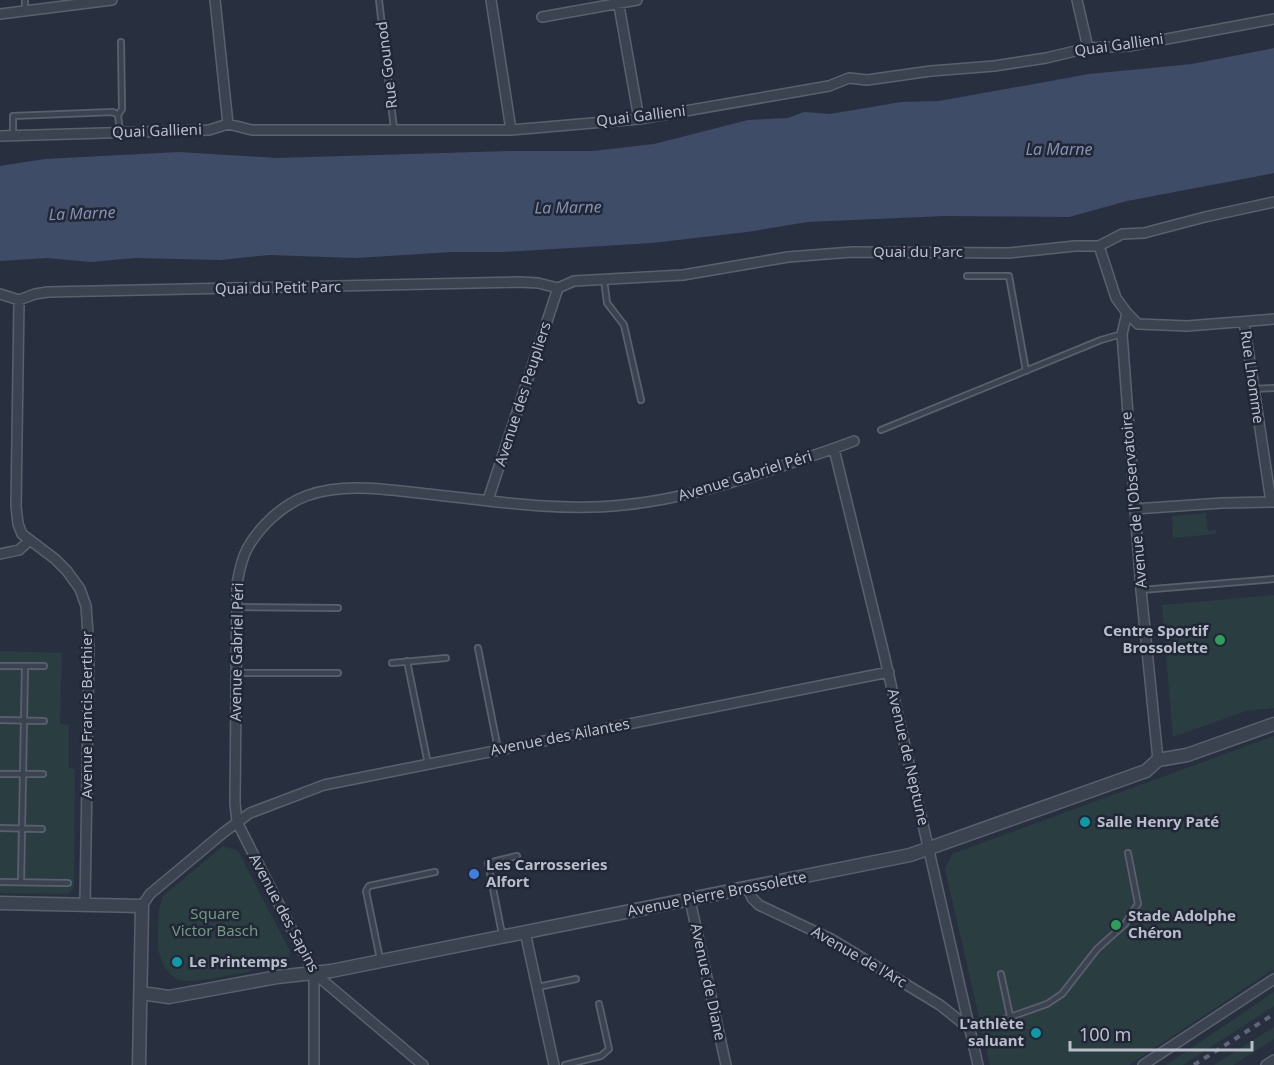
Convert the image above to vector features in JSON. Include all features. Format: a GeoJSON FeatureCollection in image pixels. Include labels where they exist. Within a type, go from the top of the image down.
{"type":"FeatureCollection","features":[{"type":"Feature","properties":{"kind":"street"},"geometry":{"type":"LineString","coordinates":[[0,14],[112,0]]}},
{"type":"Feature","properties":{"kind":"street"},"geometry":{"type":"LineString","coordinates":[[214,0],[228,124]]}},
{"type":"Feature","properties":{"kind":"street"},"geometry":{"type":"LineString","coordinates":[[491,0],[511,130]]}},
{"type":"Feature","properties":{"kind":"street"},"geometry":{"type":"LineString","coordinates":[[542,17],[637,0]]}},
{"type":"Feature","properties":{"kind":"street"},"geometry":{"type":"LineString","coordinates":[[1077,0],[1088,48]]}},
{"type":"Feature","properties":{"kind":"street"},"geometry":{"type":"LineString","coordinates":[[618,2],[639,119]]}},
{"type":"Feature","properties":{"kind":"street","name":"Quai Gallieni"},"geometry":{"type":"LineString","coordinates":[[0,136],[209,130],[228,124],[252,130],[511,130],[639,119],[829,86],[849,78],[867,80],[931,71],[993,66],[1046,58],[1088,48],[1129,46],[1274,19]]}},
{"type":"Feature","properties":{"kind":"street","name":"Quai du Parc"},"geometry":{"type":"LineString","coordinates":[[558,288],[574,281],[683,275],[788,257],[852,252],[1010,253],[1075,246],[1099,246],[1122,234],[1144,233],[1274,202]]}},
{"type":"Feature","properties":{"kind":"street"},"geometry":{"type":"LineString","coordinates":[[1099,246],[1116,298],[1126,313],[1138,324],[1187,326],[1274,320]]}},
{"type":"Feature","properties":{"kind":"street","name":"Quai du Petit Parc"},"geometry":{"type":"LineString","coordinates":[[19,300],[48,292],[520,282],[538,283],[558,288]]}},
{"type":"Feature","properties":{"kind":"street","name":"Avenue des Peupliers"},"geometry":{"type":"LineString","coordinates":[[488,500],[558,288]]}},
{"type":"Feature","properties":{"kind":"street"},"geometry":{"type":"LineString","coordinates":[[0,294],[19,300]]}},
{"type":"Feature","properties":{"kind":"street","name":"Avenue Francis Berthier"},"geometry":{"type":"LineString","coordinates":[[19,300],[16,506],[18,524],[22,534],[67,571],[80,589],[86,606],[89,648],[85,905]]}},
{"type":"Feature","properties":{"kind":"street","name":"Avenue de l'Observatoire"},"geometry":{"type":"LineString","coordinates":[[1126,313],[1122,334],[1134,509],[1158,760]]}},
{"type":"Feature","properties":{"kind":"street","name":"Rue Lhomme"},"geometry":{"type":"LineString","coordinates":[[1244,322],[1272,502]]}},
{"type":"Feature","properties":{"kind":"street","name":"Avenue Gabriel Péri"},"geometry":{"type":"LineString","coordinates":[[237,822],[235,803],[237,584],[246,550],[268,520],[285,507],[305,496],[324,491],[364,489],[552,507],[622,506],[667,500],[727,484],[854,441]]}},
{"type":"Feature","properties":{"kind":"street","name":"Avenue de Neptune"},"geometry":{"type":"LineString","coordinates":[[834,449],[889,672],[978,1065]]}},
{"type":"Feature","properties":{"kind":"street"},"geometry":{"type":"LineString","coordinates":[[1134,509],[1272,502]]}},
{"type":"Feature","properties":{"kind":"street"},"geometry":{"type":"LineString","coordinates":[[0,554],[19,549],[30,540]]}},
{"type":"Feature","properties":{"kind":"street","name":"Avenue des Ailantes"},"geometry":{"type":"LineString","coordinates":[[237,822],[250,813],[324,785],[889,672]]}},
{"type":"Feature","properties":{"kind":"street","name":"Avenue Pierre Brossolette"},"geometry":{"type":"LineString","coordinates":[[141,993],[169,997],[277,977],[314,974],[910,855],[1146,771],[1158,760],[1187,755],[1274,724]]}},
{"type":"Feature","properties":{"kind":"street"},"geometry":{"type":"LineString","coordinates":[[139,1065],[142,906],[150,894],[237,822]]}},
{"type":"Feature","properties":{"kind":"street","name":"Avenue des Sapins"},"geometry":{"type":"LineString","coordinates":[[237,822],[314,974],[423,1065]]}},
{"type":"Feature","properties":{"kind":"street","name":"Avenue de l'Arc"},"geometry":{"type":"LineString","coordinates":[[748,888],[752,898],[759,905],[831,939],[940,1005],[970,1029]]}},
{"type":"Feature","properties":{"kind":"street","name":"Avenue de Diane"},"geometry":{"type":"LineString","coordinates":[[690,900],[726,1065]]}},
{"type":"Feature","properties":{"kind":"street"},"geometry":{"type":"LineString","coordinates":[[0,903],[142,906]]}},
{"type":"Feature","properties":{"kind":"street"},"geometry":{"type":"LineString","coordinates":[[525,932],[554,1065]]}},
{"type":"Feature","properties":{"kind":"street"},"geometry":{"type":"LineString","coordinates":[[314,974],[314,1065]]}},
{"type":"Feature","properties":{"kind":"street"},"geometry":{"type":"LineString","coordinates":[[1143,1065],[1274,979]]}},
{"type":"Feature","properties":{"kind":"street"},"geometry":{"type":"LineString","coordinates":[[1266,1065],[1274,1060]]}},
{"type":"Feature","properties":{"kind":"lane"},"geometry":{"type":"LineString","coordinates":[[25,0],[25,12]]}},
{"type":"Feature","properties":{"kind":"lane","name":"Rue Gounod"},"geometry":{"type":"LineString","coordinates":[[379,0],[394,129]]}},
{"type":"Feature","properties":{"kind":"lane"},"geometry":{"type":"LineString","coordinates":[[120,132],[118,115],[122,109],[121,42]]}},
{"type":"Feature","properties":{"kind":"lane"},"geometry":{"type":"LineString","coordinates":[[13,136],[13,116],[113,112],[118,115]]}},
{"type":"Feature","properties":{"kind":"lane"},"geometry":{"type":"LineString","coordinates":[[967,276],[1009,276],[1026,371]]}},
{"type":"Feature","properties":{"kind":"lane"},"geometry":{"type":"LineString","coordinates":[[604,279],[607,303],[624,325],[641,400]]}},
{"type":"Feature","properties":{"kind":"lane"},"geometry":{"type":"LineString","coordinates":[[881,430],[1101,340],[1122,334]]}},
{"type":"Feature","properties":{"kind":"lane"},"geometry":{"type":"LineString","coordinates":[[1254,389],[1274,388]]}},
{"type":"Feature","properties":{"kind":"lane"},"geometry":{"type":"LineString","coordinates":[[1141,590],[1274,579]]}},
{"type":"Feature","properties":{"kind":"lane"},"geometry":{"type":"LineString","coordinates":[[237,607],[338,608]]}},
{"type":"Feature","properties":{"kind":"lane"},"geometry":{"type":"LineString","coordinates":[[478,648],[498,749]]}},
{"type":"Feature","properties":{"kind":"lane"},"geometry":{"type":"LineString","coordinates":[[392,663],[446,658]]}},
{"type":"Feature","properties":{"kind":"lane"},"geometry":{"type":"LineString","coordinates":[[407,661],[428,764]]}},
{"type":"Feature","properties":{"kind":"lane"},"geometry":{"type":"LineString","coordinates":[[0,666],[44,666]]}},
{"type":"Feature","properties":{"kind":"lane"},"geometry":{"type":"LineString","coordinates":[[21,882],[25,666]]}},
{"type":"Feature","properties":{"kind":"lane"},"geometry":{"type":"LineString","coordinates":[[236,673],[338,673]]}},
{"type":"Feature","properties":{"kind":"lane"},"geometry":{"type":"LineString","coordinates":[[0,720],[44,721]]}},
{"type":"Feature","properties":{"kind":"lane"},"geometry":{"type":"LineString","coordinates":[[0,774],[43,774]]}},
{"type":"Feature","properties":{"kind":"lane"},"geometry":{"type":"LineString","coordinates":[[0,828],[42,829]]}},
{"type":"Feature","properties":{"kind":"lane"},"geometry":{"type":"LineString","coordinates":[[970,1029],[1047,1004],[1062,994],[1097,949],[1125,924],[1138,904],[1128,853]]}},
{"type":"Feature","properties":{"kind":"lane"},"geometry":{"type":"LineString","coordinates":[[503,937],[488,862],[517,856]]}},
{"type":"Feature","properties":{"kind":"lane"},"geometry":{"type":"LineString","coordinates":[[381,961],[366,891],[369,886],[435,872]]}},
{"type":"Feature","properties":{"kind":"lane"},"geometry":{"type":"LineString","coordinates":[[0,882],[68,883]]}},
{"type":"Feature","properties":{"kind":"lane"},"geometry":{"type":"LineString","coordinates":[[1001,974],[1010,1016]]}},
{"type":"Feature","properties":{"kind":"lane"},"geometry":{"type":"LineString","coordinates":[[537,987],[576,979]]}},
{"type":"Feature","properties":{"kind":"lane"},"geometry":{"type":"LineString","coordinates":[[565,1065],[601,1056],[609,1049],[599,1004]]}},
{"type":"Feature","properties":{"kind":"green space"},"geometry":{"type":"Polygon","coordinates":[[[1206,513],[1208,531],[1216,530],[1216,534],[1173,538],[1172,516],[1206,513]]]}},
{"type":"Feature","properties":{"kind":"green space","name":"Centre Sportif Brossolette"},"geometry":{"type":"Polygon","coordinates":[[[1274,595],[1274,708],[1246,711],[1173,737],[1162,605],[1274,595]]]}},
{"type":"Feature","properties":{"kind":"green space"},"geometry":{"type":"Polygon","coordinates":[[[0,651],[62,653],[60,724],[69,725],[69,768],[75,769],[74,887],[69,894],[0,893],[0,651]]]}},
{"type":"Feature","properties":{"kind":"green space","name":"Stade Adolphe Chéron"},"geometry":{"type":"Polygon","coordinates":[[[1274,736],[1274,969],[1129,1065],[990,1065],[945,869],[952,854],[1274,736]]]}},
{"type":"Feature","properties":{"kind":"green space","name":"Square Victor Basch"},"geometry":{"type":"Polygon","coordinates":[[[223,846],[238,851],[290,951],[289,958],[281,964],[229,975],[199,980],[180,980],[166,969],[159,953],[158,925],[161,902],[163,896],[223,846]]]}},
{"type":"Feature","properties":{"kind":"green space"},"geometry":{"type":"Polygon","coordinates":[[[1274,992],[1274,1006],[1183,1065],[1166,1065],[1274,992]]]}},
{"type":"Feature","properties":{"kind":"green space"},"geometry":{"type":"Polygon","coordinates":[[[1274,1027],[1274,1039],[1233,1065],[1214,1065],[1274,1027]]]}},
{"type":"Feature","properties":{"kind":"water","name":"La Marne"},"geometry":{"type":"Polygon","coordinates":[[[1274,48],[1274,173],[1127,201],[1069,217],[944,216],[807,222],[747,232],[652,243],[503,252],[452,252],[356,258],[269,255],[221,260],[135,258],[91,262],[47,258],[0,261],[0,166],[45,159],[179,152],[277,158],[511,151],[593,151],[654,144],[748,120],[788,118],[804,112],[830,114],[901,102],[939,101],[1089,74],[1192,64],[1274,48]]]}},
{"type":"Feature","properties":{"kind":"railway"},"geometry":{"type":"LineString","coordinates":[[1194,1065],[1274,1014]]}},
{"type":"Feature","properties":{"kind":"place","name":"Centre Sportif Brossolette"},"geometry":{"type":"Point","coordinates":[1220,640]}},
{"type":"Feature","properties":{"kind":"place","name":"Salle Henry Paté"},"geometry":{"type":"Point","coordinates":[1085,822]}},
{"type":"Feature","properties":{"kind":"place","name":"Les Carrosseries Alfort"},"geometry":{"type":"Point","coordinates":[474,874]}},
{"type":"Feature","properties":{"kind":"place","name":"Stade Adolphe Chéron"},"geometry":{"type":"Point","coordinates":[1116,925]}},
{"type":"Feature","properties":{"kind":"place","name":"Le Printemps"},"geometry":{"type":"Point","coordinates":[177,962]}},
{"type":"Feature","properties":{"kind":"place","name":"L'athlète saluant"},"geometry":{"type":"Point","coordinates":[1036,1033]}}]}
